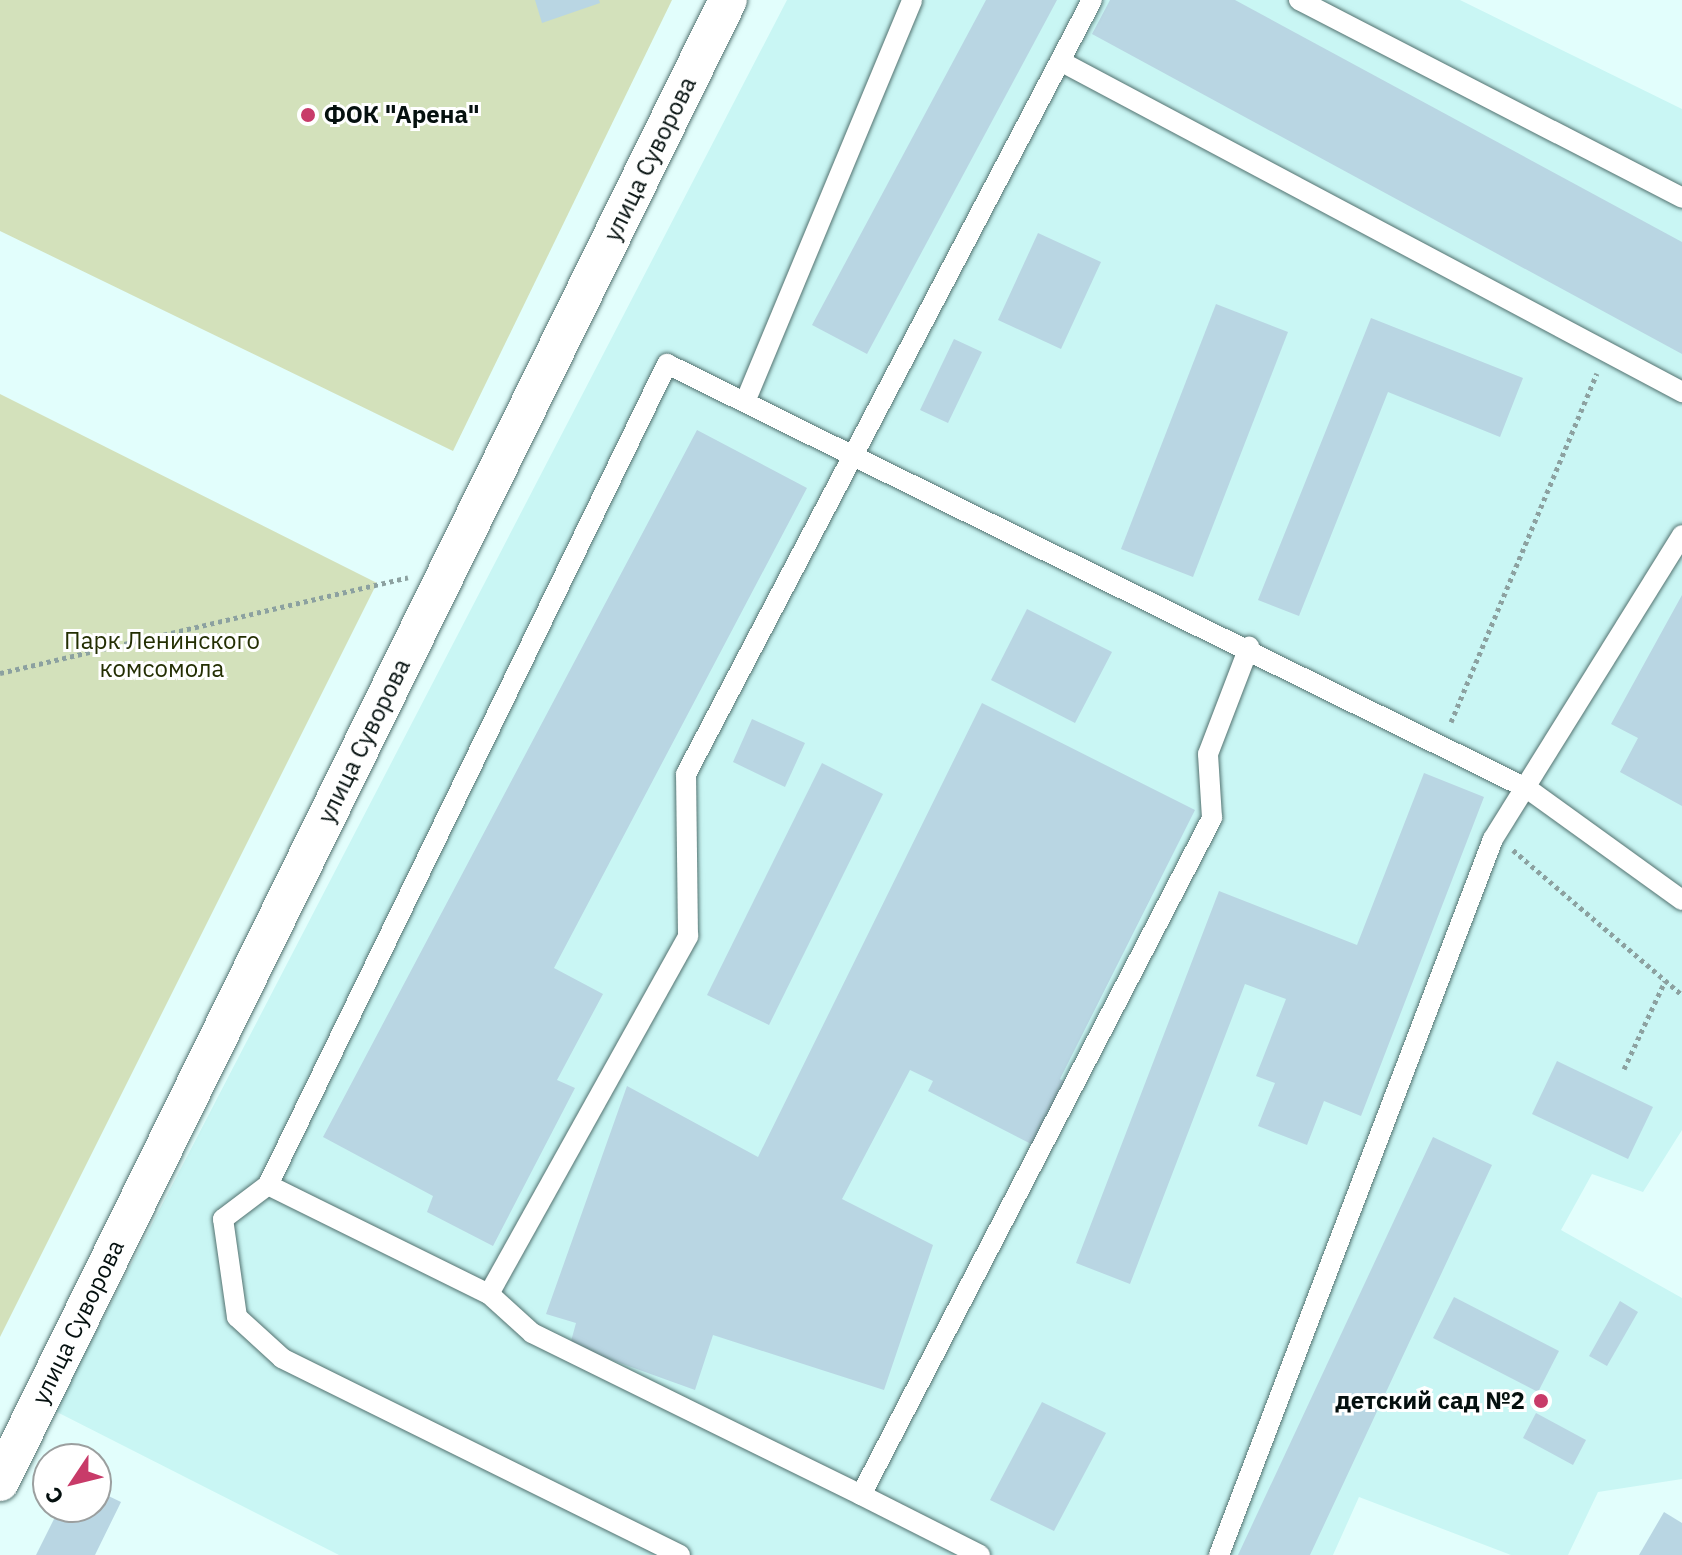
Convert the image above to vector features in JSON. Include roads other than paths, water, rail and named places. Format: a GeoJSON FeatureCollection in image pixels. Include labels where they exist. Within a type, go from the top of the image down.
{"type":"FeatureCollection","features":[{"type":"Feature","properties":{"kind":"street","name":"улица Суворова"},"geometry":{"type":"LineString","coordinates":[[0,1482],[728,0]]}},
{"type":"Feature","properties":{"kind":"lane"},"geometry":{"type":"LineString","coordinates":[[745,402],[912,0]]}},
{"type":"Feature","properties":{"kind":"lane"},"geometry":{"type":"LineString","coordinates":[[489,1294],[688,936],[686,774],[1092,0]]}},
{"type":"Feature","properties":{"kind":"lane"},"geometry":{"type":"LineString","coordinates":[[1299,0],[1682,198]]}},
{"type":"Feature","properties":{"kind":"lane"},"geometry":{"type":"LineString","coordinates":[[1060,61],[1682,392]]}},
{"type":"Feature","properties":{"kind":"lane"},"geometry":{"type":"LineString","coordinates":[[680,1555],[282,1358],[237,1317],[223,1219],[268,1185],[667,364],[1249,647],[1528,789],[1682,900]]}},
{"type":"Feature","properties":{"kind":"lane"},"geometry":{"type":"LineString","coordinates":[[1219,1555],[1493,839],[1528,789],[1682,535]]}},
{"type":"Feature","properties":{"kind":"lane"},"geometry":{"type":"LineString","coordinates":[[861,1495],[1212,818],[1208,754],[1249,647]]}},
{"type":"Feature","properties":{"kind":"lane"},"geometry":{"type":"LineString","coordinates":[[268,1185],[489,1294],[532,1333],[980,1555]]}},
{"type":"Feature","properties":{"kind":"place","name":"ФОК \"Арена\""},"geometry":{"type":"Point","coordinates":[308,115]}},
{"type":"Feature","properties":{"kind":"place","name":"детский сад №2"},"geometry":{"type":"Point","coordinates":[1541,1401]}},
{"type":"Feature","properties":{"kind":"park label","name":"Парк Ленинского комсомола"},"geometry":{"type":"Point","coordinates":[162,655]}}]}
